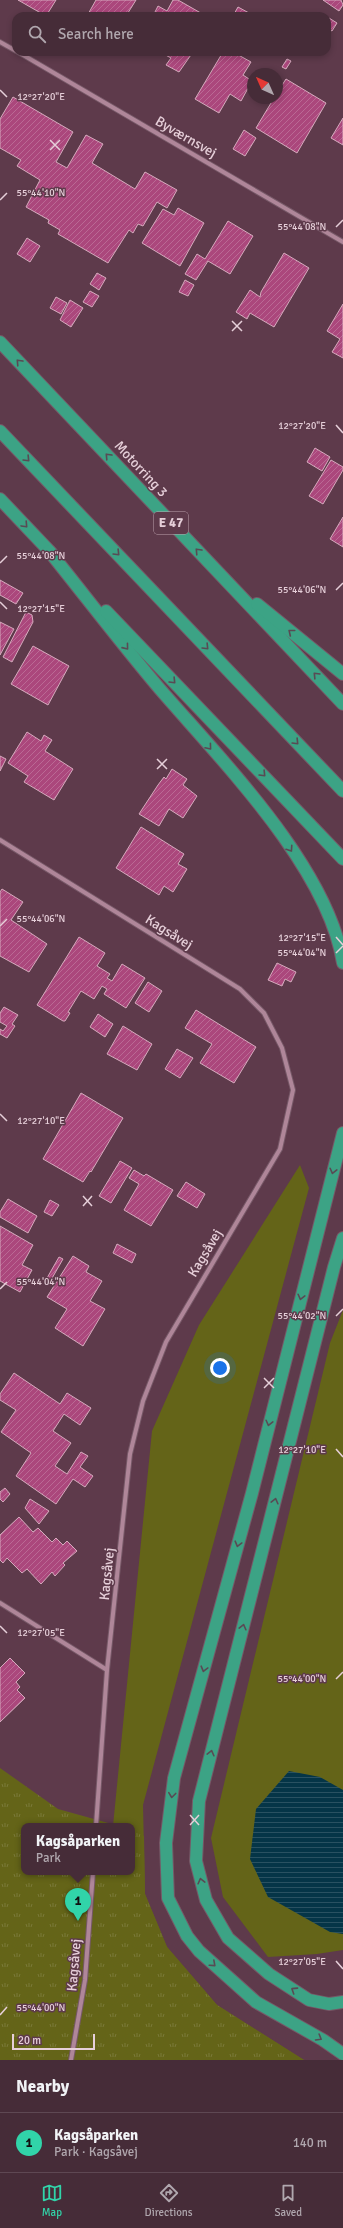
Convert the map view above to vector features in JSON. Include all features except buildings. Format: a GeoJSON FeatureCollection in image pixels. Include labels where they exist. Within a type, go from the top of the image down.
{"type":"FeatureCollection","features":[{"type":"Feature","properties":{"kind":"highway","name":"Motorring 3"},"geometry":{"type":"LineString","coordinates":[[0,342],[343,704]]}},
{"type":"Feature","properties":{"kind":"highway"},"geometry":{"type":"LineString","coordinates":[[0,431],[343,791]]}},
{"type":"Feature","properties":{"kind":"highway"},"geometry":{"type":"LineString","coordinates":[[0,499],[343,859]]}},
{"type":"Feature","properties":{"kind":"highway"},"geometry":{"type":"LineString","coordinates":[[49,551],[156,684],[268,816],[314,884],[340,947],[343,963]]}},
{"type":"Feature","properties":{"kind":"highway"},"geometry":{"type":"LineString","coordinates":[[218,572],[343,674]]}},
{"type":"Feature","properties":{"kind":"highway"},"geometry":{"type":"LineString","coordinates":[[343,1133],[254,1485],[174,1778],[166,1843],[168,1898],[187,1936],[199,1951],[256,2002],[323,2040],[343,2054]]}},
{"type":"Feature","properties":{"kind":"highway"},"geometry":{"type":"LineString","coordinates":[[343,1238],[334,1266],[199,1801],[196,1861],[206,1900],[228,1938],[269,1974],[309,2000],[329,2004],[343,2002]]}},
{"type":"Feature","properties":{"kind":"street","name":"Byværnsvej"},"geometry":{"type":"LineString","coordinates":[[0,42],[12,48]]}},
{"type":"Feature","properties":{"kind":"street","name":"Byværnsvej"},"geometry":{"type":"LineString","coordinates":[[26,56],[343,242]]}},
{"type":"Feature","properties":{"kind":"street","name":"Kagsåvej"},"geometry":{"type":"LineString","coordinates":[[0,840],[240,989],[264,1013],[282,1048],[293,1090],[280,1149],[166,1342],[142,1400],[130,1454],[107,1670],[96,1823]]}},
{"type":"Feature","properties":{"kind":"street"},"geometry":{"type":"LineString","coordinates":[[0,1603],[107,1670]]}},
{"type":"Feature","properties":{"kind":"street","name":"Kagsåvej"},"geometry":{"type":"LineString","coordinates":[[71,2060],[85,1980],[93,1875]]}},
{"type":"Feature","properties":{"kind":"green space"},"geometry":{"type":"Polygon","coordinates":[[[300,1165],[309,1188],[143,1805],[145,1894],[167,1947],[217,2005],[304,2060],[252,2060],[111,1875],[135,1875],[135,1823],[113,1823],[152,1431],[199,1325],[300,1165]]]}},
{"type":"Feature","properties":{"kind":"green space"},"geometry":{"type":"Polygon","coordinates":[[[343,1310],[343,1950],[317,1954],[268,1957],[223,1897],[211,1838],[330,1343],[343,1310]]]}},
{"type":"Feature","properties":{"kind":"green space"},"geometry":{"type":"Polygon","coordinates":[[[0,1768],[58,1809],[108,1823],[21,1823],[21,1875],[135,1875],[135,1832],[144,1836],[145,1894],[167,1947],[217,2005],[304,2060],[0,2060],[0,1768]]]}},
{"type":"Feature","properties":{"kind":"water"},"geometry":{"type":"Polygon","coordinates":[[[289,1771],[320,1777],[343,1790],[343,1934],[330,1932],[268,1897],[250,1859],[256,1809],[289,1771]]]}},
{"type":"Feature","properties":{"kind":"place","name":"Kagsåparken"},"geometry":{"type":"Point","coordinates":[78,1921]}}]}
